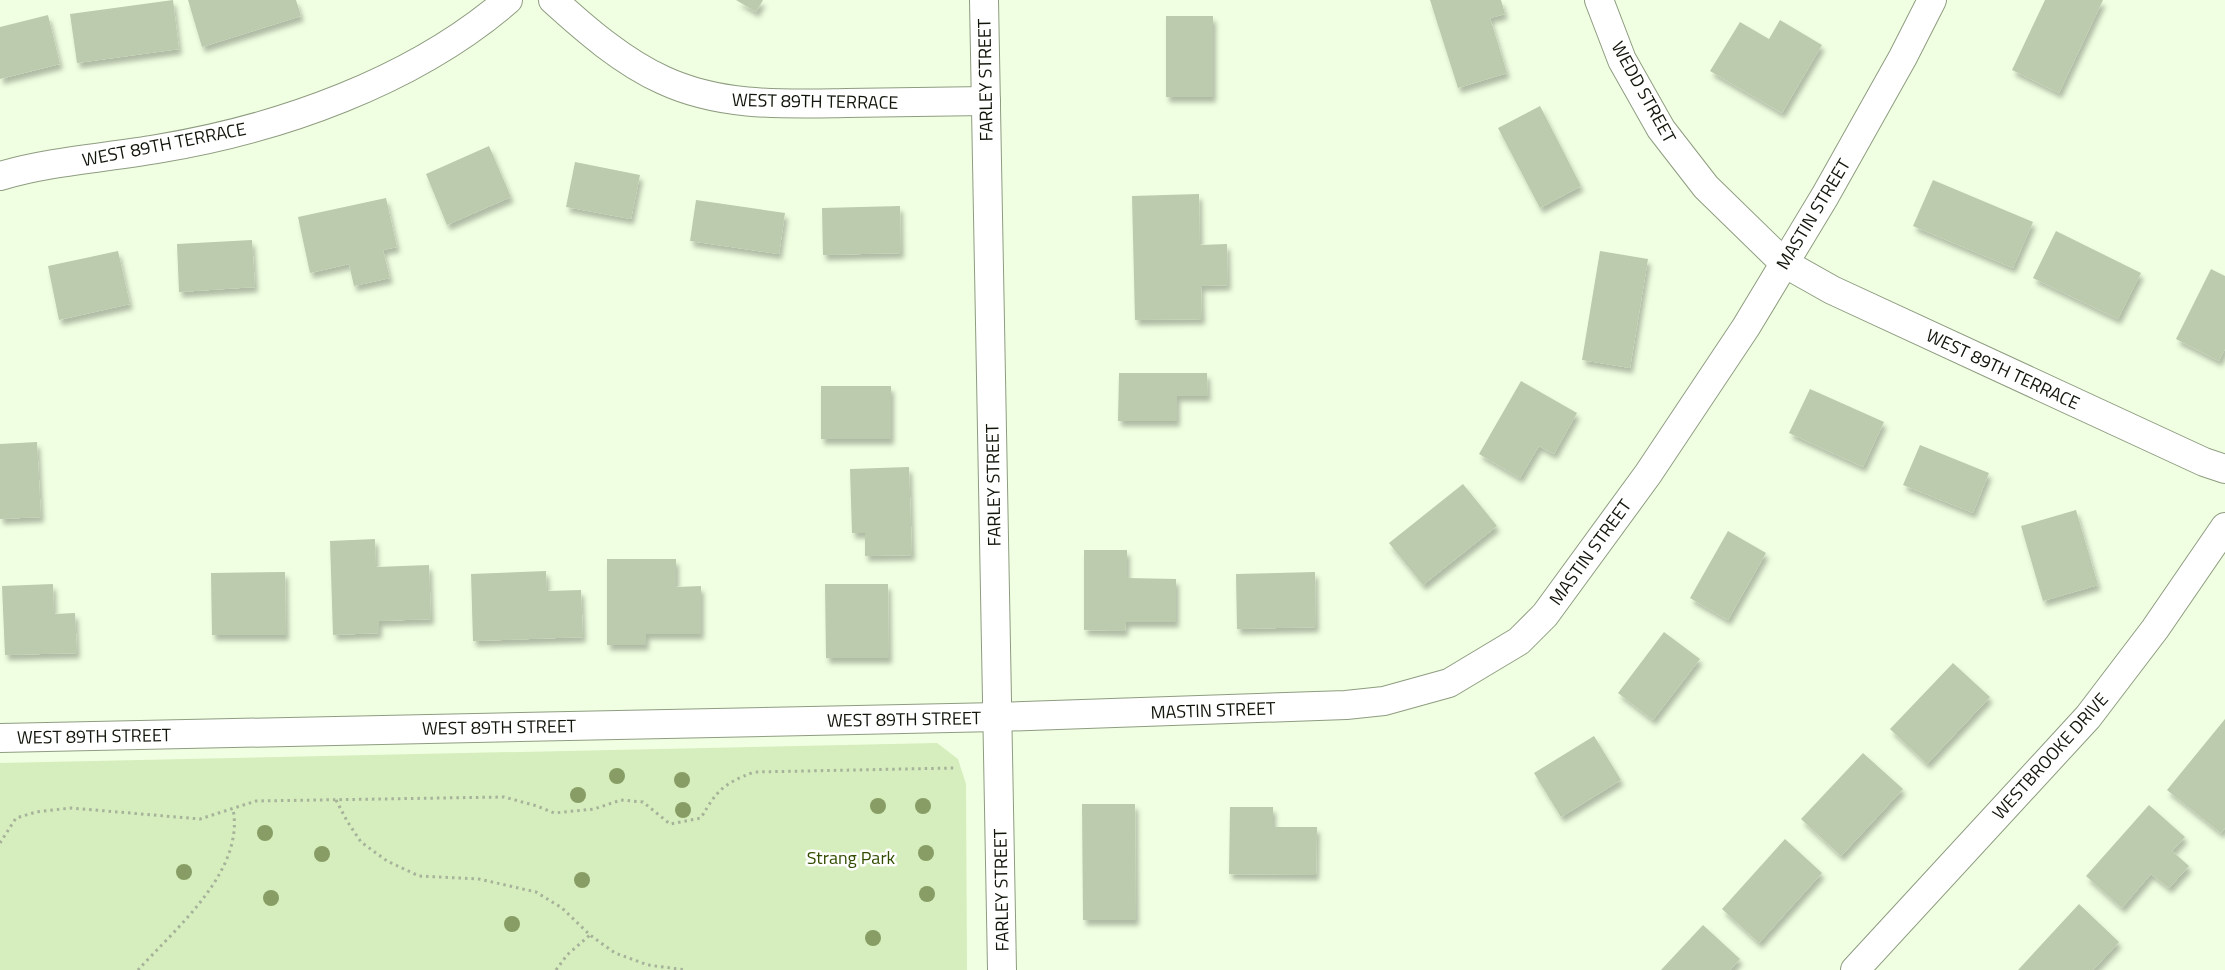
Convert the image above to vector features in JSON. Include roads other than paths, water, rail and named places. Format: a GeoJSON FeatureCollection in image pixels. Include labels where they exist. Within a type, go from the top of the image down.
{"type":"FeatureCollection","features":[{"type":"Feature","properties":{"kind":"street","name":"WEST 89TH TERRACE"},"geometry":{"type":"LineString","coordinates":[[0,176],[26,168],[157,149],[220,137],[323,106],[420,62],[489,17],[508,0]]}},
{"type":"Feature","properties":{"kind":"street","name":"WEST 89TH TERRACE"},"geometry":{"type":"LineString","coordinates":[[553,0],[578,22],[633,63],[664,80],[719,99],[771,104],[986,101]]}},
{"type":"Feature","properties":{"kind":"street","name":"FARLEY STREET"},"geometry":{"type":"LineString","coordinates":[[984,0],[1002,970]]}},
{"type":"Feature","properties":{"kind":"street","name":"WEDD STREET"},"geometry":{"type":"LineString","coordinates":[[1599,0],[1622,60],[1661,130],[1706,187],[1784,263]]}},
{"type":"Feature","properties":{"kind":"street","name":"MASTIN STREET"},"geometry":{"type":"LineString","coordinates":[[998,717],[1346,705],[1384,701],[1449,683],[1519,641],[1545,615],[1648,474],[1746,327],[1826,196],[1903,57],[1932,0]]}},
{"type":"Feature","properties":{"kind":"street","name":"WEST 89TH TERRACE"},"geometry":{"type":"LineString","coordinates":[[1784,263],[1832,290],[2204,462],[2225,469]]}},
{"type":"Feature","properties":{"kind":"street","name":"WESTBROOKE DRIVE"},"geometry":{"type":"LineString","coordinates":[[1855,970],[2088,717],[2155,629],[2225,527]]}},
{"type":"Feature","properties":{"kind":"street","name":"WEST 89TH STREET"},"geometry":{"type":"LineString","coordinates":[[0,738],[998,717]]}},
{"type":"Feature","properties":{"kind":"park label","name":"Strang Park"},"geometry":{"type":"Point","coordinates":[851,857]}}]}
